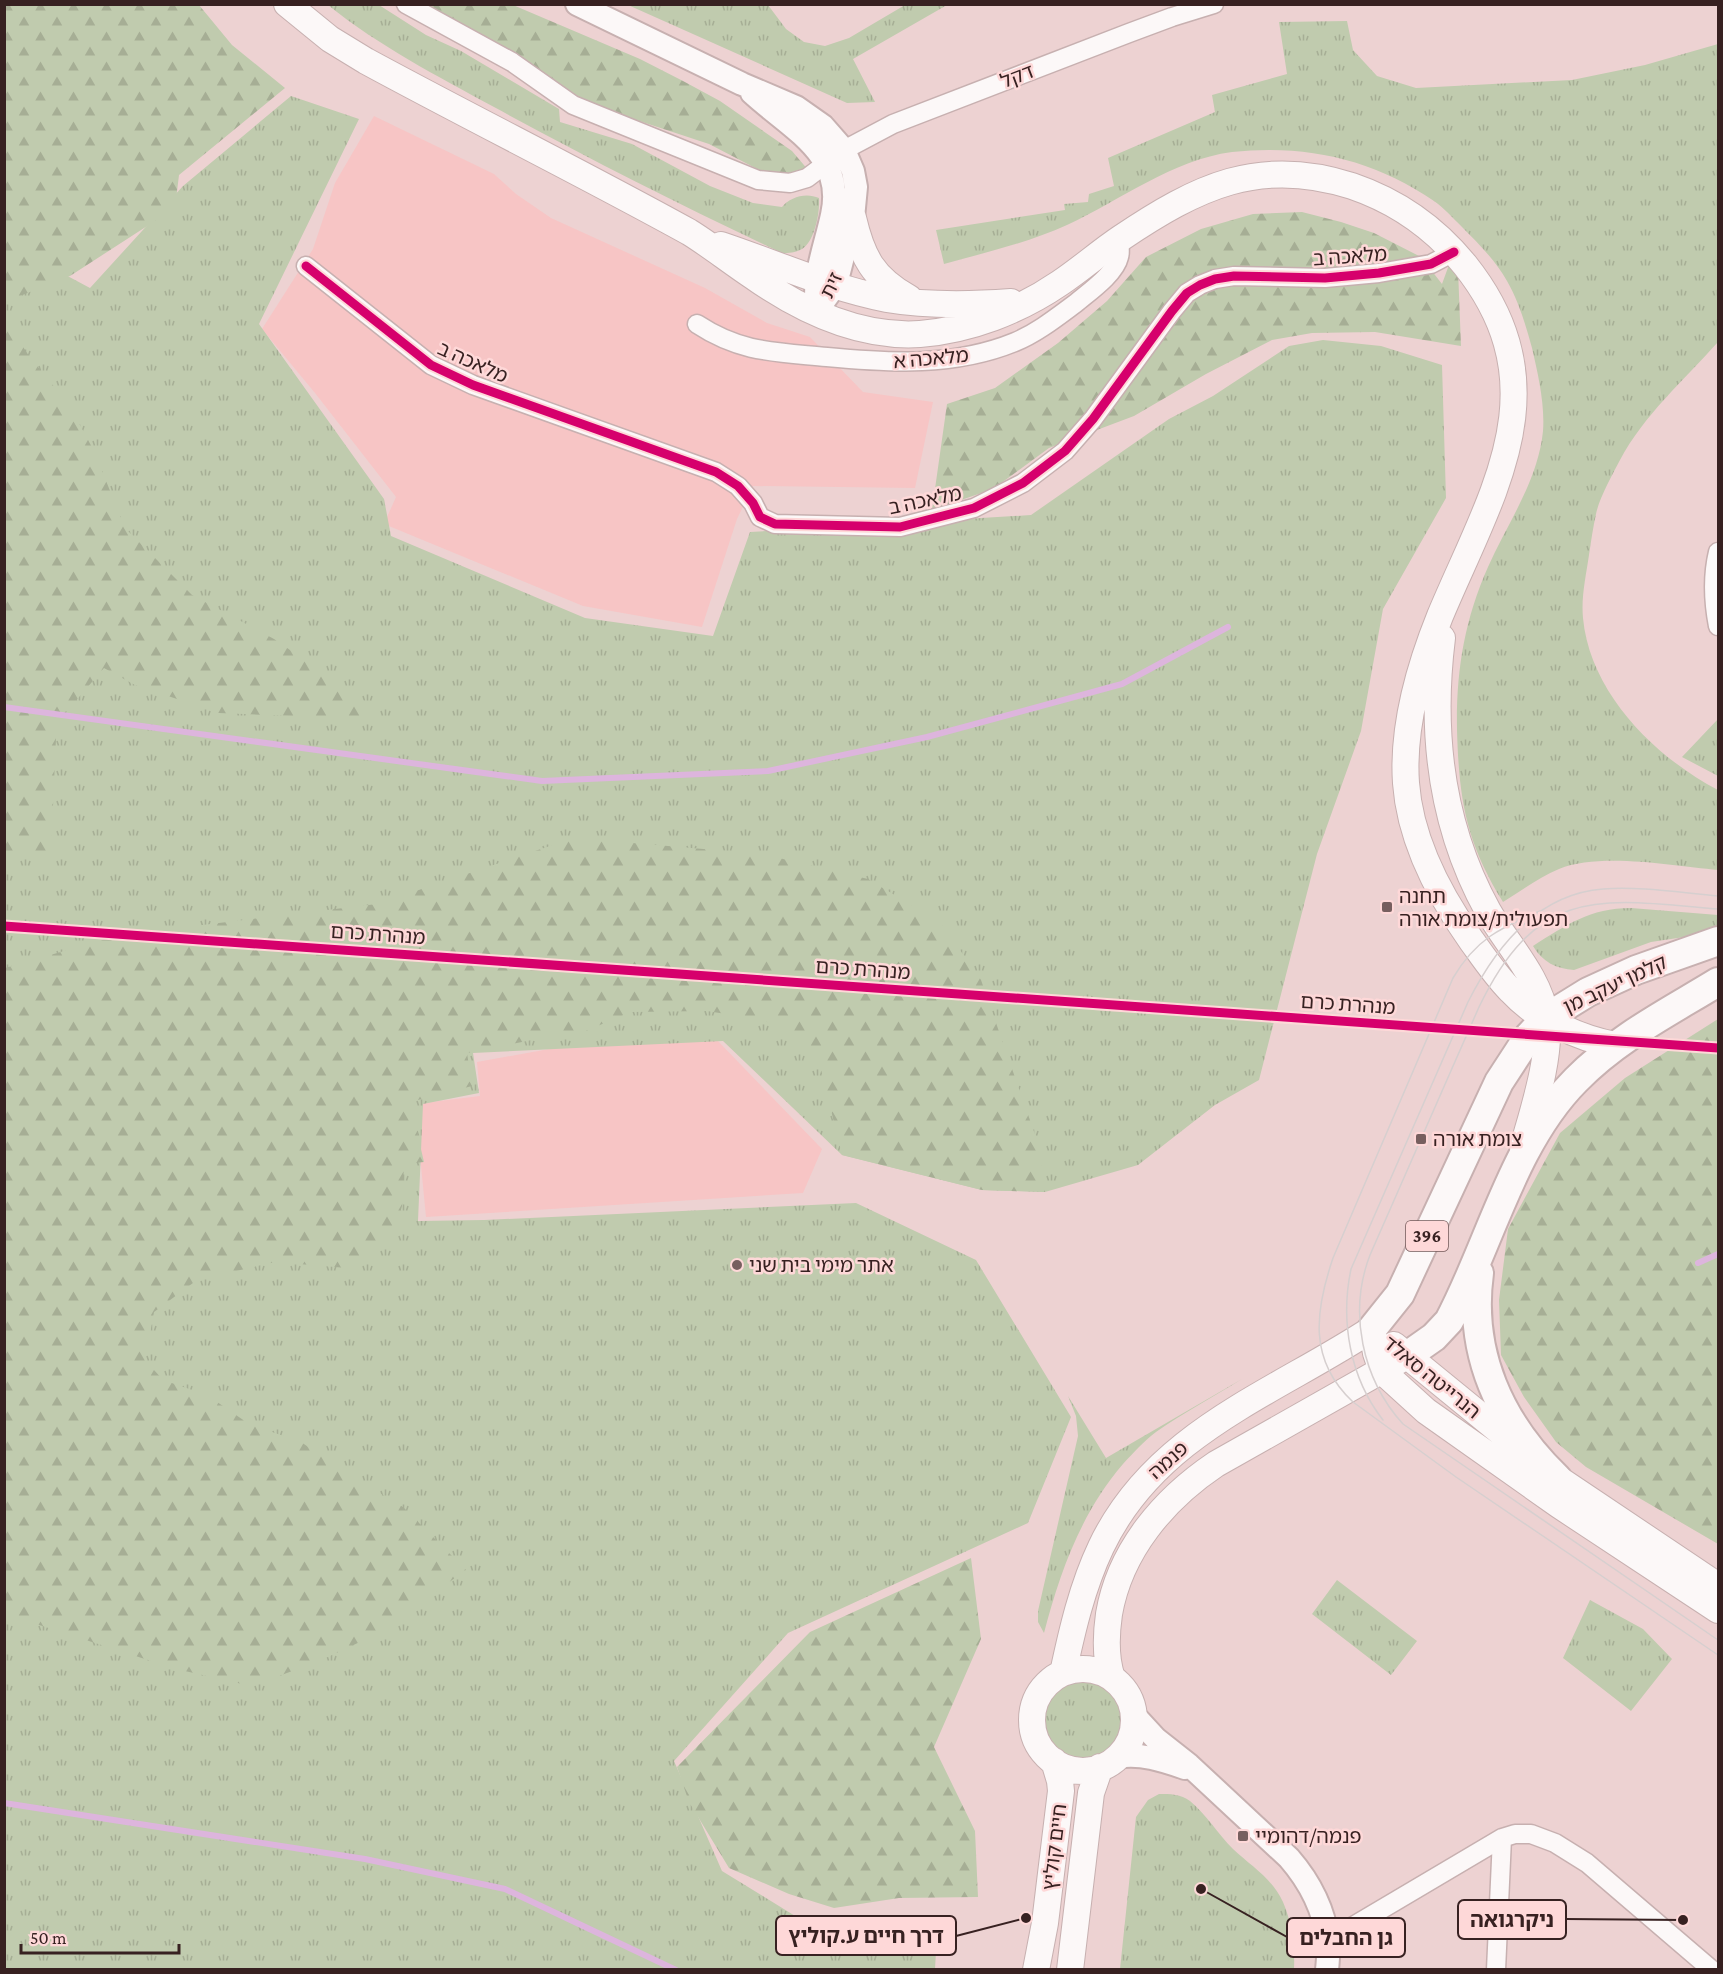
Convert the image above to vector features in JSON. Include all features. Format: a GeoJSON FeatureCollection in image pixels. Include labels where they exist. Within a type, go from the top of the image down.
{"type":"FeatureCollection","features":[{"type":"Feature","properties":{"kind":"main road"},"geometry":{"type":"LineString","coordinates":[[287,4],[330,39],[366,61],[695,236],[764,284],[816,312],[863,329],[895,334],[920,334],[978,323],[1058,285],[1119,239],[1167,209],[1200,192],[1233,180],[1263,174],[1298,174],[1333,180],[1355,187],[1398,207],[1427,226],[1454,252],[1476,279],[1493,310],[1505,339],[1515,393],[1513,420],[1501,473],[1425,659],[1411,710],[1405,756],[1410,813],[1434,877],[1463,928],[1509,989],[1546,1018],[1583,1037],[1615,1045]]}},
{"type":"Feature","properties":{"kind":"main road"},"geometry":{"type":"LineString","coordinates":[[854,218],[859,242],[870,266],[888,285],[917,303]]}},
{"type":"Feature","properties":{"kind":"main road"},"geometry":{"type":"LineString","coordinates":[[695,236],[826,281],[886,298],[950,305],[1030,300]]}},
{"type":"Feature","properties":{"kind":"main road"},"geometry":{"type":"LineString","coordinates":[[1452,589],[1442,636],[1438,688],[1439,747],[1446,800],[1457,844],[1471,876],[1499,929],[1534,981],[1546,1018],[1543,1065],[1519,1165]]}},
{"type":"Feature","properties":{"kind":"main road","name":"קלמן יעקב מן"},"geometry":{"type":"LineString","coordinates":[[1372,1329],[1400,1294],[1499,1082],[1529,1036],[1546,1018],[1588,992],[1635,970],[1719,941]]}},
{"type":"Feature","properties":{"kind":"main road"},"geometry":{"type":"LineString","coordinates":[[1407,1356],[1434,1337],[1449,1321],[1519,1165],[1557,1101],[1575,1080],[1615,1045],[1719,982]]}},
{"type":"Feature","properties":{"kind":"main road"},"geometry":{"type":"LineString","coordinates":[[1485,1242],[1480,1264],[1476,1311],[1480,1344],[1487,1372],[1502,1408],[1516,1430],[1536,1457],[1557,1478]]}},
{"type":"Feature","properties":{"kind":"main road","name":"הנרייטה סאלד"},"geometry":{"type":"LineString","coordinates":[[1372,1329],[1557,1478],[1719,1586]]}},
{"type":"Feature","properties":{"kind":"main road","name":"הנרייטה סאלד"},"geometry":{"type":"LineString","coordinates":[[1372,1329],[1382,1371],[1426,1411],[1559,1505],[1719,1610]]}},
{"type":"Feature","properties":{"kind":"main road","name":"פנמה"},"geometry":{"type":"LineString","coordinates":[[1063,1673],[1077,1613],[1101,1547],[1132,1497],[1149,1476],[1210,1425],[1372,1329]]}},
{"type":"Feature","properties":{"kind":"main road","name":"פנמה"},"geometry":{"type":"LineString","coordinates":[[1112,1678],[1106,1639],[1115,1589],[1134,1548],[1165,1506],[1190,1483],[1216,1464],[1407,1356]]}},
{"type":"Feature","properties":{"kind":"main road"},"geometry":{"type":"LineString","coordinates":[[1085,1669],[1101,1672],[1112,1678],[1126,1692],[1133,1714],[1130,1738],[1109,1762],[1089,1770],[1073,1769],[1054,1761],[1037,1741],[1033,1717],[1040,1694],[1050,1681],[1063,1673],[1085,1669]]}},
{"type":"Feature","properties":{"kind":"main road","name":"חיים קוליץ"},"geometry":{"type":"LineString","coordinates":[[1036,1970],[1045,1923],[1061,1791],[1054,1761]]}},
{"type":"Feature","properties":{"kind":"main road","name":"חיים קוליץ"},"geometry":{"type":"LineString","coordinates":[[1070,1970],[1091,1793],[1109,1762]]}},
{"type":"Feature","properties":{"kind":"street","name":"דקל"},"geometry":{"type":"LineString","coordinates":[[406,4],[512,62],[573,105],[758,180],[781,183],[798,182],[807,178],[862,139],[904,120],[1172,17],[1214,4]]}},
{"type":"Feature","properties":{"kind":"street","name":"זית"},"geometry":{"type":"LineString","coordinates":[[577,4],[742,84],[814,147],[836,157],[853,171],[856,187],[854,218],[826,281],[816,312]]}},
{"type":"Feature","properties":{"kind":"street","name":"זית"},"geometry":{"type":"LineString","coordinates":[[826,281],[836,200],[836,157]]}},
{"type":"Feature","properties":{"kind":"street","name":"מלאכה א"},"geometry":{"type":"LineString","coordinates":[[696,324],[718,338],[758,351],[901,363],[968,356],[1017,342],[1048,324],[1098,286],[1119,258],[1119,239]]}},
{"type":"Feature","properties":{"kind":"street","name":"מלאכה ב"},"geometry":{"type":"LineString","coordinates":[[306,266],[442,372],[716,472],[738,486],[753,503],[760,517],[775,525],[900,527],[974,508],[1023,483],[1065,451],[1093,419],[1172,311],[1187,293],[1200,285],[1215,279],[1234,276],[1325,278],[1379,273],[1431,264],[1454,252]]}},
{"type":"Feature","properties":{"kind":"street"},"geometry":{"type":"LineString","coordinates":[[1719,552],[1713,584],[1714,605],[1719,626]]}},
{"type":"Feature","properties":{"kind":"street"},"geometry":{"type":"LineString","coordinates":[[1133,1714],[1150,1733],[1195,1771],[1290,1858],[1302,1872],[1318,1904],[1328,1941],[1328,1970]]}},
{"type":"Feature","properties":{"kind":"street"},"geometry":{"type":"LineString","coordinates":[[1109,1762],[1131,1756],[1147,1757],[1195,1771]]}},
{"type":"Feature","properties":{"kind":"street"},"geometry":{"type":"LineString","coordinates":[[1328,1941],[1502,1839],[1515,1834],[1531,1834],[1555,1843],[1579,1858],[1712,1970]]}},
{"type":"Feature","properties":{"kind":"street"},"geometry":{"type":"LineString","coordinates":[[1496,1970],[1502,1839]]}},
{"type":"Feature","properties":{"kind":"shaded area"},"geometry":{"type":"Polygon","coordinates":[[[374,116],[494,174],[516,194],[551,218],[705,288],[767,323],[810,337],[863,392],[933,402],[915,488],[753,486],[737,519],[702,627],[583,606],[384,524],[396,497],[262,329],[313,249],[335,183],[374,116]]]}},
{"type":"Feature","properties":{"kind":"shaded area"},"geometry":{"type":"Polygon","coordinates":[[[670,1027],[716,1039],[822,1149],[803,1193],[426,1217],[415,1104],[480,1096],[477,1062],[670,1027]]]}},
{"type":"Feature","properties":{"kind":"green space"},"geometry":{"type":"Polygon","coordinates":[[[5,4],[199,5],[232,45],[285,88],[179,175],[175,208],[70,276],[5,302],[5,4]]]}},
{"type":"Feature","properties":{"kind":"green space"},"geometry":{"type":"Polygon","coordinates":[[[328,5],[379,5],[426,35],[461,51],[559,109],[560,122],[632,144],[710,186],[753,203],[782,207],[799,196],[809,195],[819,198],[819,211],[810,240],[802,249],[782,253],[709,218],[565,145],[430,72],[367,34],[328,5]]]}},
{"type":"Feature","properties":{"kind":"green space"},"geometry":{"type":"Polygon","coordinates":[[[421,5],[513,5],[640,59],[720,101],[792,151],[809,171],[771,176],[709,144],[573,97],[421,5]]]}},
{"type":"Feature","properties":{"kind":"green space"},"geometry":{"type":"Polygon","coordinates":[[[628,5],[768,5],[786,29],[804,42],[825,46],[849,38],[905,5],[947,5],[853,59],[875,102],[847,103],[628,5]]]}},
{"type":"Feature","properties":{"kind":"green space"},"geometry":{"type":"Polygon","coordinates":[[[1347,21],[1353,50],[1377,76],[1416,88],[1572,80],[1645,65],[1718,44],[1718,342],[1665,398],[1641,428],[1610,480],[1600,501],[1592,534],[1584,586],[1583,618],[1588,646],[1598,672],[1612,697],[1630,720],[1671,760],[1718,790],[1718,870],[1637,862],[1595,861],[1576,864],[1552,872],[1503,902],[1480,860],[1467,820],[1460,778],[1457,709],[1460,667],[1467,627],[1480,587],[1535,467],[1543,431],[1543,410],[1532,348],[1522,314],[1511,289],[1486,252],[1438,204],[1387,174],[1338,158],[1286,150],[1232,152],[1188,163],[1067,225],[1038,237],[944,264],[936,230],[1065,210],[1064,204],[1088,202],[1089,194],[1114,186],[1108,158],[1215,112],[1212,95],[1287,74],[1279,22],[1347,21]]]}},
{"type":"Feature","properties":{"kind":"green space"},"geometry":{"type":"Polygon","coordinates":[[[291,96],[359,119],[259,324],[384,499],[391,536],[585,618],[713,636],[750,532],[1031,515],[1169,419],[1213,396],[1289,346],[1323,340],[1381,346],[1442,365],[1446,498],[1383,609],[1361,731],[1317,854],[1259,1080],[1215,1105],[1138,1165],[1045,1192],[982,1190],[842,1155],[723,1041],[473,1053],[479,1093],[423,1104],[418,1221],[856,1203],[976,1260],[1071,1417],[1028,1523],[788,1633],[674,1761],[722,1871],[800,1919],[938,1917],[935,1969],[5,1969],[4,242],[90,288],[183,186],[291,96]]]}},
{"type":"Feature","properties":{"kind":"green space"},"geometry":{"type":"Polygon","coordinates":[[[1302,212],[1374,233],[1421,257],[1442,284],[1457,243],[1461,346],[1375,332],[1312,333],[1272,340],[1206,374],[1134,416],[1049,448],[993,489],[932,510],[947,404],[995,388],[1058,343],[1107,301],[1146,257],[1201,229],[1253,214],[1302,212]]]}},
{"type":"Feature","properties":{"kind":"green space"},"geometry":{"type":"Polygon","coordinates":[[[4,318],[29,356],[69,405],[94,451],[125,528],[192,595],[274,639],[379,711],[364,719],[219,713],[135,685],[104,668],[67,711],[57,715],[51,852],[5,854],[4,318]]]}},
{"type":"Feature","properties":{"kind":"green space"},"geometry":{"type":"Polygon","coordinates":[[[1718,719],[1718,776],[1682,757],[1718,719]]]}},
{"type":"Feature","properties":{"kind":"green space"},"geometry":{"type":"Polygon","coordinates":[[[574,838],[762,854],[868,879],[941,923],[981,980],[1039,1146],[1045,1192],[982,1190],[842,1155],[817,1053],[764,1020],[707,1011],[631,1012],[583,1032],[467,1053],[472,1086],[410,1102],[424,1162],[404,1164],[402,1206],[396,1226],[347,1268],[275,1262],[197,1280],[154,1312],[145,1360],[163,1380],[207,1395],[249,1424],[301,1442],[349,1475],[403,1507],[466,1570],[377,1634],[317,1662],[251,1686],[176,1669],[5,1614],[5,968],[120,935],[377,904],[574,838]]]}},
{"type":"Feature","properties":{"kind":"green space"},"geometry":{"type":"Polygon","coordinates":[[[1631,908],[1718,915],[1718,928],[1691,936],[1651,942],[1574,970],[1550,964],[1533,946],[1591,914],[1631,908]]]}},
{"type":"Feature","properties":{"kind":"green space"},"geometry":{"type":"Polygon","coordinates":[[[1718,1019],[1718,1544],[1586,1467],[1556,1442],[1524,1397],[1501,1355],[1499,1300],[1508,1229],[1560,1133],[1625,1078],[1718,1019]]]}},
{"type":"Feature","properties":{"kind":"green space"},"geometry":{"type":"Polygon","coordinates":[[[1242,1379],[1156,1432],[1123,1464],[1108,1483],[1095,1502],[1074,1544],[1057,1588],[1044,1633],[1038,1622],[1038,1611],[1078,1436],[1076,1416],[1068,1396],[1106,1458],[1242,1379]]]}},
{"type":"Feature","properties":{"kind":"green space"},"geometry":{"type":"Polygon","coordinates":[[[971,1558],[981,1639],[934,1747],[975,1831],[978,1897],[899,1898],[834,1908],[789,1894],[729,1868],[689,1802],[677,1767],[810,1632],[971,1558]]]}},
{"type":"Feature","properties":{"kind":"green space"},"geometry":{"type":"Polygon","coordinates":[[[1337,1580],[1417,1641],[1391,1675],[1312,1614],[1337,1580]]]}},
{"type":"Feature","properties":{"kind":"green space"},"geometry":{"type":"Polygon","coordinates":[[[1590,1600],[1643,1629],[1672,1659],[1631,1711],[1563,1658],[1590,1600]]]}},
{"type":"Feature","properties":{"kind":"green space"},"geometry":{"type":"Polygon","coordinates":[[[1075,1679],[1091,1679],[1112,1690],[1123,1711],[1123,1727],[1112,1748],[1091,1759],[1075,1759],[1061,1753],[1049,1741],[1043,1727],[1043,1711],[1049,1697],[1061,1685],[1075,1679]]]}},
{"type":"Feature","properties":{"kind":"green space"},"geometry":{"type":"Polygon","coordinates":[[[1159,1794],[1171,1794],[1190,1801],[1233,1849],[1273,1886],[1289,1918],[1294,1969],[1120,1969],[1136,1817],[1148,1800],[1159,1794]]]}},
{"type":"Feature","properties":{"kind":"waterway"},"geometry":{"type":"LineString","coordinates":[[4,707],[542,781],[768,771],[927,737],[1122,684],[1228,627]]}},
{"type":"Feature","properties":{"kind":"waterway"},"geometry":{"type":"LineString","coordinates":[[1698,1263],[1718,1254]]}},
{"type":"Feature","properties":{"kind":"waterway"},"geometry":{"type":"LineString","coordinates":[[4,1803],[365,1859],[505,1889],[676,1970]]}},
{"type":"Feature","properties":{"kind":"tram line"},"geometry":{"type":"LineString","coordinates":[[1383,1420],[1363,1386],[1350,1348],[1347,1309],[1351,1269],[1468,1002],[1491,962],[1521,927],[1538,913],[1558,901],[1579,893],[1631,888],[1718,896]]}},
{"type":"Feature","properties":{"kind":"tram line"},"geometry":{"type":"LineString","coordinates":[[1718,909],[1607,903],[1577,908],[1550,919],[1525,938],[1501,967],[1479,1007],[1370,1255],[1363,1277],[1360,1299],[1360,1322],[1369,1366],[1377,1387],[1403,1424],[1718,1640]]}},
{"type":"Feature","properties":{"kind":"tram line"},"geometry":{"type":"LineString","coordinates":[[1540,911],[1490,936],[1471,953],[1453,978],[1333,1258],[1322,1297],[1319,1334],[1322,1352],[1328,1369],[1338,1386],[1353,1402],[1456,1477],[1718,1655]]}},
{"type":"Feature","properties":{"kind":"cycle path"},"geometry":{"type":"LineString","coordinates":[[306,266],[431,365],[473,385],[716,472],[738,486],[753,503],[760,517],[775,524],[900,527],[974,508],[1023,483],[1065,451],[1093,419],[1172,311],[1187,293],[1200,285],[1215,279],[1234,276],[1325,278],[1379,273],[1431,264],[1454,252]]}},
{"type":"Feature","properties":{"kind":"cycle path","name":"מנהרת כרם"},"geometry":{"type":"LineString","coordinates":[[4,926],[1718,1048]]}},
{"type":"Feature","properties":{"kind":"place","name":"תחנה תפעולית/צומת אורה"},"geometry":{"type":"Point","coordinates":[1387,907]}},
{"type":"Feature","properties":{"kind":"place","name":"צומת אורה"},"geometry":{"type":"Point","coordinates":[1421,1139]}},
{"type":"Feature","properties":{"kind":"place","name":"אתר מימי בית שני"},"geometry":{"type":"Point","coordinates":[737,1265]}},
{"type":"Feature","properties":{"kind":"place","name":"פנמה/דהומיי"},"geometry":{"type":"Point","coordinates":[1243,1836]}},
{"type":"Feature","properties":{"kind":"place","name":"גן החבלים"},"geometry":{"type":"Point","coordinates":[1201,1889]}},
{"type":"Feature","properties":{"kind":"place","name":"דרך חיים ע.קוליץ"},"geometry":{"type":"Point","coordinates":[1026,1918]}},
{"type":"Feature","properties":{"kind":"place","name":"ניקרגואה"},"geometry":{"type":"Point","coordinates":[1683,1920]}}]}
